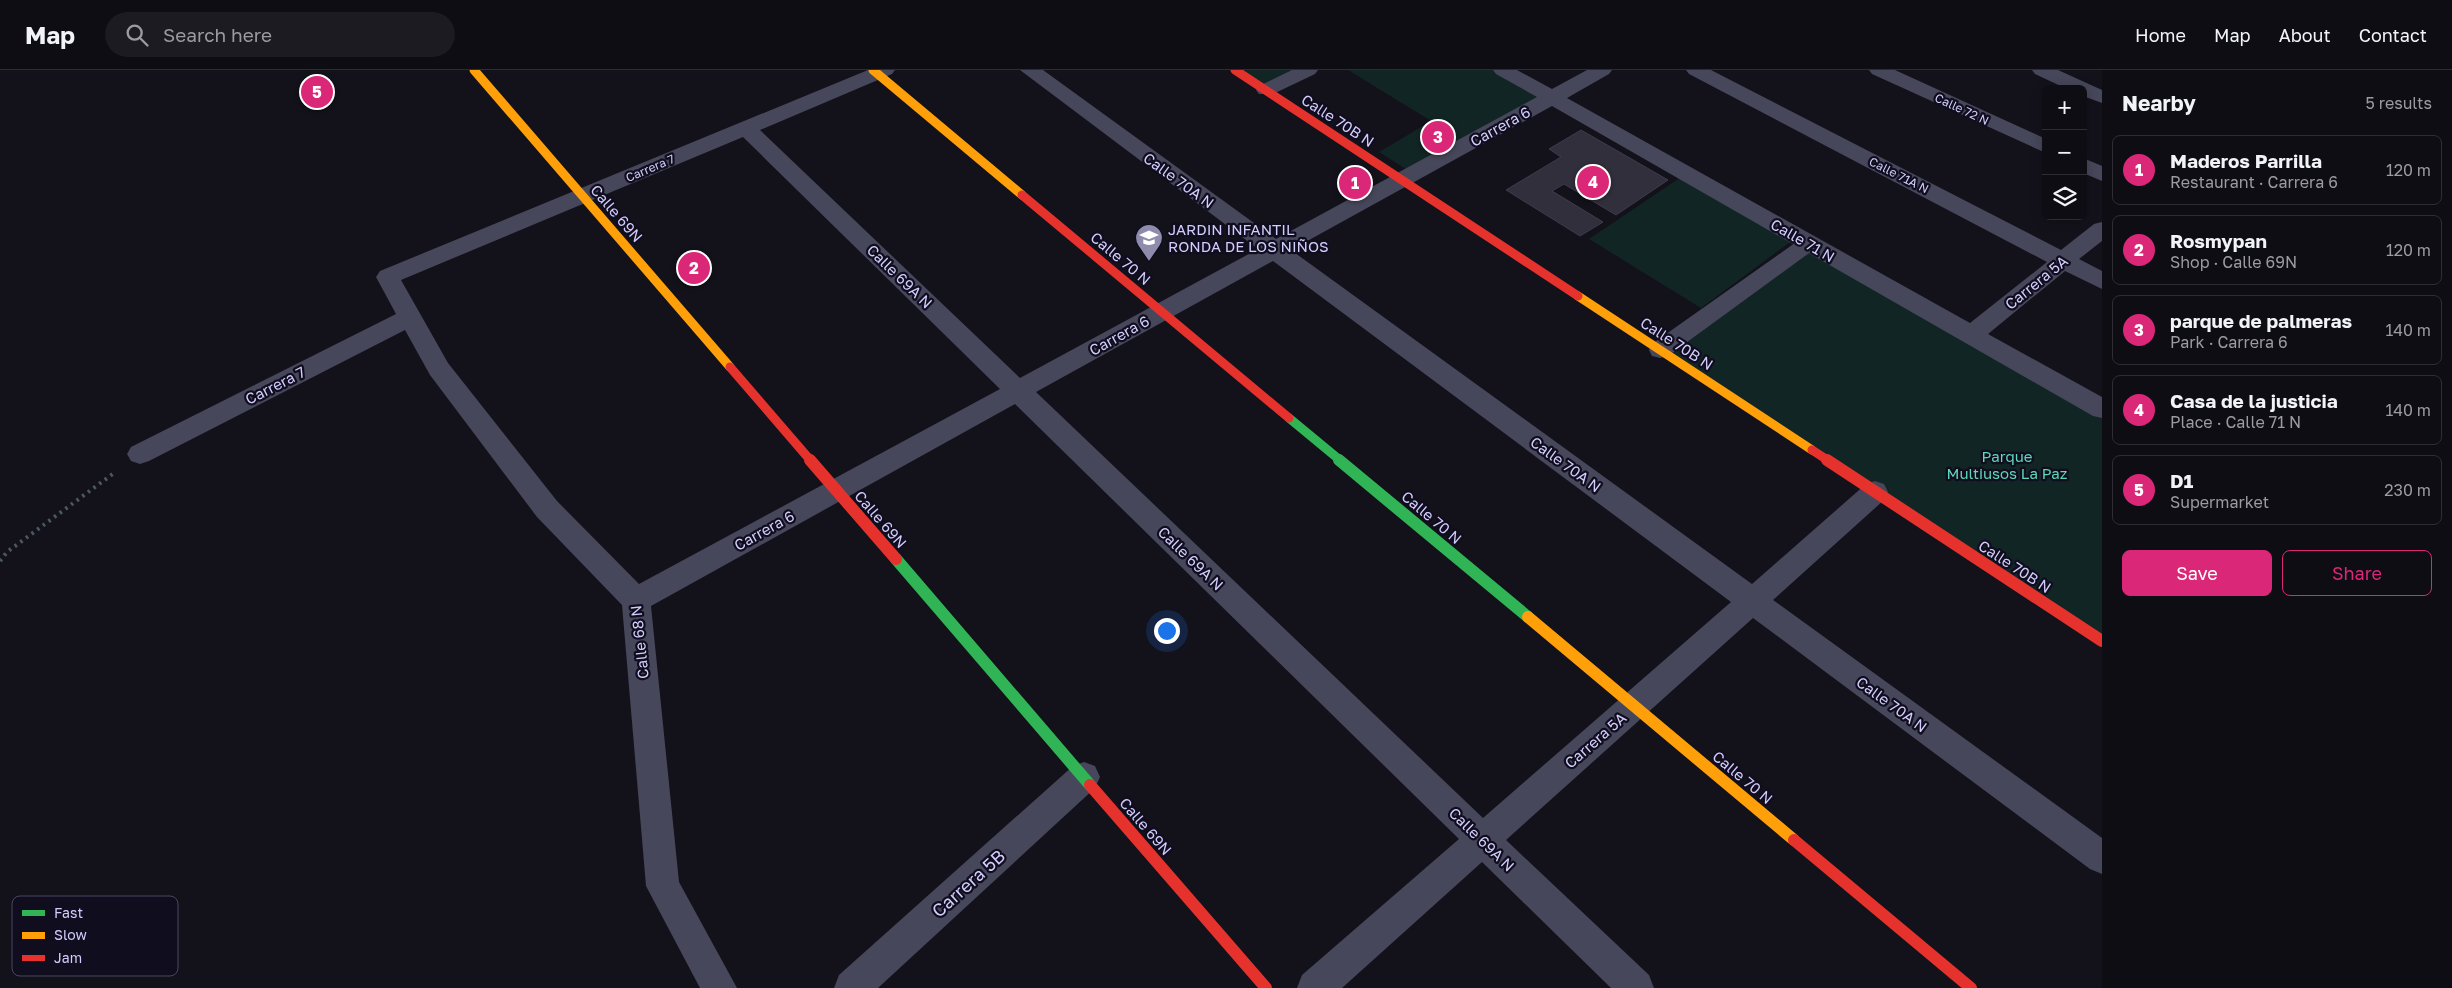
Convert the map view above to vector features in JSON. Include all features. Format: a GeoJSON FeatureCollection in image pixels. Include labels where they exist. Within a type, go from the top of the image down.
{"type":"FeatureCollection","features":[{"type":"Feature","properties":{"kind":"street","name":"Calle 69N"},"geometry":{"type":"LineString","coordinates":[[474,70],[1266,988]]}},
{"type":"Feature","properties":{"kind":"street","name":"Calle 70A N"},"geometry":{"type":"LineString","coordinates":[[1030,70],[2102,858]]}},
{"type":"Feature","properties":{"kind":"street","name":"Calle 70B N"},"geometry":{"type":"LineString","coordinates":[[1235,70],[2102,641]]}},
{"type":"Feature","properties":{"kind":"street"},"geometry":{"type":"LineString","coordinates":[[1266,90],[1308,70]]}},
{"type":"Feature","properties":{"kind":"street","name":"Calle 71 N"},"geometry":{"type":"LineString","coordinates":[[1503,70],[2102,409]]}},
{"type":"Feature","properties":{"kind":"street","name":"Carrera 6"},"geometry":{"type":"LineString","coordinates":[[636,600],[1602,70]]}},
{"type":"Feature","properties":{"kind":"street","name":"Calle 71A N"},"geometry":{"type":"LineString","coordinates":[[1696,70],[2102,281]]}},
{"type":"Feature","properties":{"kind":"street","name":"Calle 72 N"},"geometry":{"type":"LineString","coordinates":[[1879,70],[2042,145]]}},
{"type":"Feature","properties":{"kind":"street"},"geometry":{"type":"LineString","coordinates":[[2042,70],[2102,97]]}},
{"type":"Feature","properties":{"kind":"street","name":"Carrera 7"},"geometry":{"type":"LineString","coordinates":[[388,277],[878,71]]}},
{"type":"Feature","properties":{"kind":"street","name":"Calle 70 N"},"geometry":{"type":"LineString","coordinates":[[878,71],[1971,988]]}},
{"type":"Feature","properties":{"kind":"street","name":"Calle 69A N"},"geometry":{"type":"LineString","coordinates":[[746,128],[1636,988]]}},
{"type":"Feature","properties":{"kind":"street"},"geometry":{"type":"LineString","coordinates":[[2087,167],[2102,174]]}},
{"type":"Feature","properties":{"kind":"street","name":"Carrera 5A"},"geometry":{"type":"LineString","coordinates":[[1971,335],[2102,229]]}},
{"type":"Feature","properties":{"kind":"street","name":"Calle 68 N"},"geometry":{"type":"LineString","coordinates":[[388,277],[439,369],[547,509],[636,600],[663,886],[719,988]]}},
{"type":"Feature","properties":{"kind":"street","name":"Carrera 7"},"geometry":{"type":"LineString","coordinates":[[140,454],[410,317]]}},
{"type":"Feature","properties":{"kind":"street","name":"Carrera 5A"},"geometry":{"type":"LineString","coordinates":[[1314,988],[1875,492]]}},
{"type":"Feature","properties":{"kind":"street","name":"Carrera 5B"},"geometry":{"type":"LineString","coordinates":[[852,988],[1084,777]]}},
{"type":"Feature","properties":{"kind":"lane"},"geometry":{"type":"LineString","coordinates":[[1660,350],[1808,243]]}},
{"type":"Feature","properties":{"kind":"path"},"geometry":{"type":"LineString","coordinates":[[0,561],[7,552],[140,454]]}},
{"type":"Feature","properties":{"kind":"green space"},"geometry":{"type":"Polygon","coordinates":[[[1235,70],[1308,70],[1266,90],[1235,70]]]}},
{"type":"Feature","properties":{"kind":"green space"},"geometry":{"type":"Polygon","coordinates":[[[1348,70],[1501,70],[1544,93],[1412,173],[1379,152],[1431,121],[1348,70]]]}},
{"type":"Feature","properties":{"kind":"green space"},"geometry":{"type":"Polygon","coordinates":[[[1681,177],[1793,240],[1701,308],[1589,239],[1681,177]]]}},
{"type":"Feature","properties":{"kind":"green space","name":"Parque Multiusos La Paz"},"geometry":{"type":"Polygon","coordinates":[[[1809,243],[2102,409],[2102,641],[1660,350],[1809,243]]]}},
{"type":"Feature","properties":{"kind":"building"},"geometry":{"type":"Polygon","coordinates":[[[1581,130],[1668,180],[1616,215],[1564,184],[1552,191],[1603,222],[1580,236],[1506,190],[1561,157],[1549,149],[1581,130]]]}},
{"type":"Feature","properties":{"kind":"building"},"geometry":{"type":"Polygon","coordinates":[[[1359,174],[1369,182],[1351,192],[1340,185],[1359,174]]]}},
{"type":"Feature","properties":{"kind":"traffic: fast"},"geometry":{"type":"LineString","coordinates":[[1289,418],[1528,617]]}},
{"type":"Feature","properties":{"kind":"traffic: fast"},"geometry":{"type":"LineString","coordinates":[[896,559],[1090,785]]}},
{"type":"Feature","properties":{"kind":"traffic: slow"},"geometry":{"type":"LineString","coordinates":[[474,70],[730,367]]}},
{"type":"Feature","properties":{"kind":"traffic: slow"},"geometry":{"type":"LineString","coordinates":[[873,70],[1022,195]]}},
{"type":"Feature","properties":{"kind":"traffic: slow"},"geometry":{"type":"LineString","coordinates":[[1578,296],[1812,450]]}},
{"type":"Feature","properties":{"kind":"traffic: slow"},"geometry":{"type":"LineString","coordinates":[[1528,617],[1794,840]]}},
{"type":"Feature","properties":{"kind":"traffic: jam"},"geometry":{"type":"LineString","coordinates":[[1235,70],[1578,296]]}},
{"type":"Feature","properties":{"kind":"traffic: jam"},"geometry":{"type":"LineString","coordinates":[[1022,195],[1289,418]]}},
{"type":"Feature","properties":{"kind":"traffic: jam"},"geometry":{"type":"LineString","coordinates":[[730,367],[896,559]]}},
{"type":"Feature","properties":{"kind":"traffic: jam"},"geometry":{"type":"LineString","coordinates":[[1812,450],[2102,641]]}},
{"type":"Feature","properties":{"kind":"traffic: jam"},"geometry":{"type":"LineString","coordinates":[[1090,785],[1266,988]]}},
{"type":"Feature","properties":{"kind":"traffic: jam"},"geometry":{"type":"LineString","coordinates":[[1794,840],[1971,988]]}},
{"type":"Feature","properties":{"kind":"place","name":"D1"},"geometry":{"type":"Point","coordinates":[317,92]}},
{"type":"Feature","properties":{"kind":"place","name":"parque de palmeras"},"geometry":{"type":"Point","coordinates":[1438,137]}},
{"type":"Feature","properties":{"kind":"place","name":"Casa de la justicia"},"geometry":{"type":"Point","coordinates":[1593,182]}},
{"type":"Feature","properties":{"kind":"place","name":"Maderos Parrilla"},"geometry":{"type":"Point","coordinates":[1355,183]}},
{"type":"Feature","properties":{"kind":"place","name":"JARDIN INFANTIL RONDA DE LOS NIÑOS"},"geometry":{"type":"Point","coordinates":[1149,262]}},
{"type":"Feature","properties":{"kind":"place","name":"Rosmypan"},"geometry":{"type":"Point","coordinates":[694,268]}}]}
